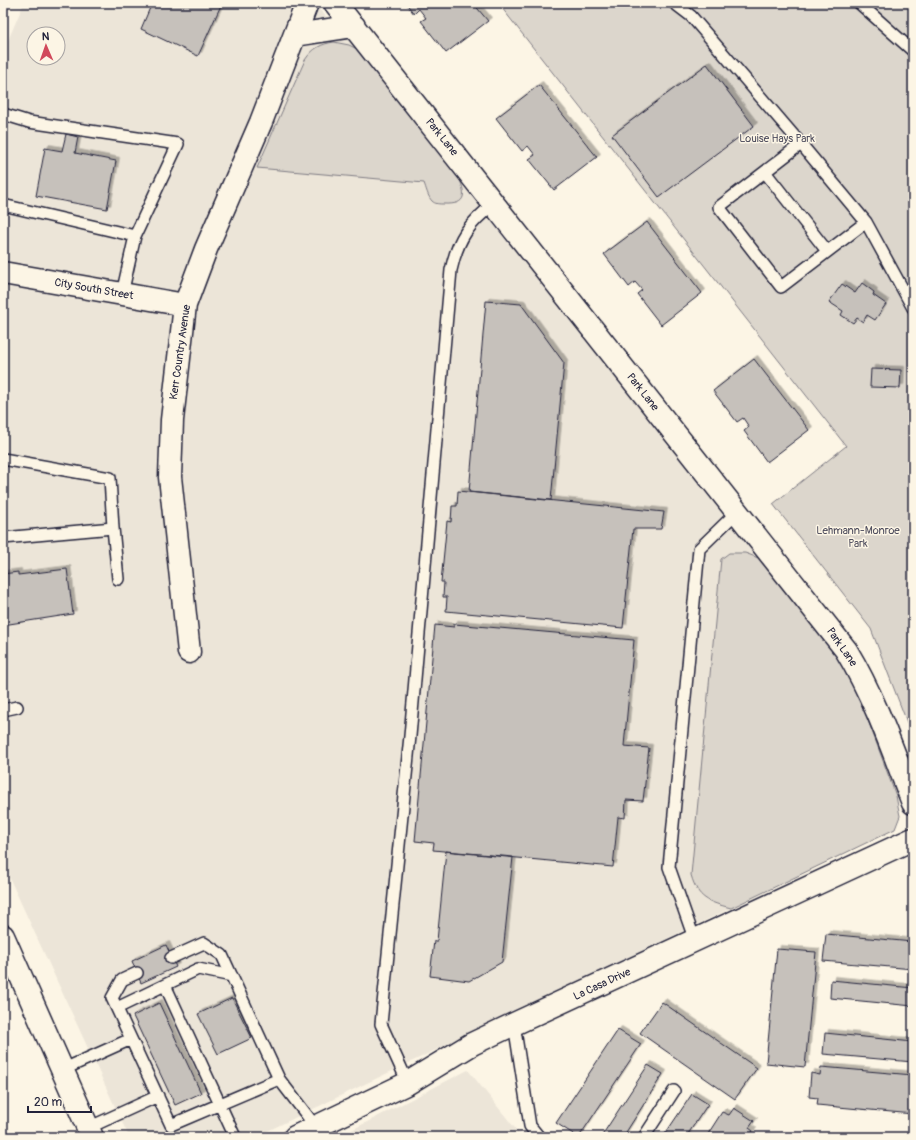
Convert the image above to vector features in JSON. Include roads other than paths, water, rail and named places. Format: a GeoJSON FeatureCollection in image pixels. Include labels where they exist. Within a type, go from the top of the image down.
{"type":"FeatureCollection","features":[{"type":"Feature","properties":{"kind":"street","name":"Kerr Country Avenue"},"geometry":{"type":"LineString","coordinates":[[190,652],[170,477],[172,420],[185,305],[206,249],[261,122],[308,3]]}},
{"type":"Feature","properties":{"kind":"street","name":"Park Lane"},"geometry":{"type":"LineString","coordinates":[[335,3],[495,203],[846,650],[858,670],[880,716],[913,803]]}},
{"type":"Feature","properties":{"kind":"street"},"geometry":{"type":"LineString","coordinates":[[295,35],[354,26]]}},
{"type":"Feature","properties":{"kind":"street","name":"City South Street"},"geometry":{"type":"LineString","coordinates":[[3,273],[185,305]]}},
{"type":"Feature","properties":{"kind":"street","name":"La Casa Drive"},"geometry":{"type":"LineString","coordinates":[[295,1137],[319,1132],[408,1083],[472,1044],[913,839]]}},
{"type":"Feature","properties":{"kind":"street"},"geometry":{"type":"LineString","coordinates":[[3,936],[90,1132]]}},
{"type":"Feature","properties":{"kind":"lane"},"geometry":{"type":"LineString","coordinates":[[674,3],[690,16],[801,144],[866,222],[913,308]]}},
{"type":"Feature","properties":{"kind":"lane"},"geometry":{"type":"LineString","coordinates":[[859,3],[913,51]]}},
{"type":"Feature","properties":{"kind":"lane"},"geometry":{"type":"LineString","coordinates":[[3,114],[29,122],[178,144],[135,236],[122,294]]}},
{"type":"Feature","properties":{"kind":"lane"},"geometry":{"type":"LineString","coordinates":[[801,144],[719,207],[781,287],[866,222]]}},
{"type":"Feature","properties":{"kind":"lane"},"geometry":{"type":"LineString","coordinates":[[765,172],[827,251]]}},
{"type":"Feature","properties":{"kind":"lane"},"geometry":{"type":"LineString","coordinates":[[408,1083],[381,1024],[409,744],[451,270],[455,251],[462,236],[475,219],[495,203]]}},
{"type":"Feature","properties":{"kind":"lane"},"geometry":{"type":"LineString","coordinates":[[3,205],[135,236]]}},
{"type":"Feature","properties":{"kind":"lane"},"geometry":{"type":"LineString","coordinates":[[3,459],[110,478],[118,579]]}},
{"type":"Feature","properties":{"kind":"lane"},"geometry":{"type":"LineString","coordinates":[[696,941],[670,867],[699,549],[737,512]]}},
{"type":"Feature","properties":{"kind":"lane"},"geometry":{"type":"LineString","coordinates":[[3,538],[113,528]]}},
{"type":"Feature","properties":{"kind":"lane"},"geometry":{"type":"LineString","coordinates":[[3,710],[18,707]]}},
{"type":"Feature","properties":{"kind":"lane"},"geometry":{"type":"LineString","coordinates":[[171,958],[204,943],[222,955],[279,1079],[319,1132]]}},
{"type":"Feature","properties":{"kind":"lane"},"geometry":{"type":"LineString","coordinates":[[117,1008],[198,969],[232,976]]}},
{"type":"Feature","properties":{"kind":"lane"},"geometry":{"type":"LineString","coordinates":[[137,973],[122,980],[112,998],[171,1125],[279,1079]]}},
{"type":"Feature","properties":{"kind":"lane"},"geometry":{"type":"LineString","coordinates":[[165,985],[235,1137]]}},
{"type":"Feature","properties":{"kind":"lane"},"geometry":{"type":"LineString","coordinates":[[514,1024],[530,1126],[539,1137]]}},
{"type":"Feature","properties":{"kind":"lane"},"geometry":{"type":"LineString","coordinates":[[62,1070],[131,1038]]}},
{"type":"Feature","properties":{"kind":"lane"},"geometry":{"type":"LineString","coordinates":[[644,1137],[674,1091]]}},
{"type":"Feature","properties":{"kind":"lane"},"geometry":{"type":"LineString","coordinates":[[90,1132],[158,1096]]}},
{"type":"Feature","properties":{"kind":"park label","name":"Louise Hays Park"},"geometry":{"type":"Point","coordinates":[777,138]}},
{"type":"Feature","properties":{"kind":"park label","name":"Lehmann-Monroe Park"},"geometry":{"type":"Point","coordinates":[858,536]}}]}
